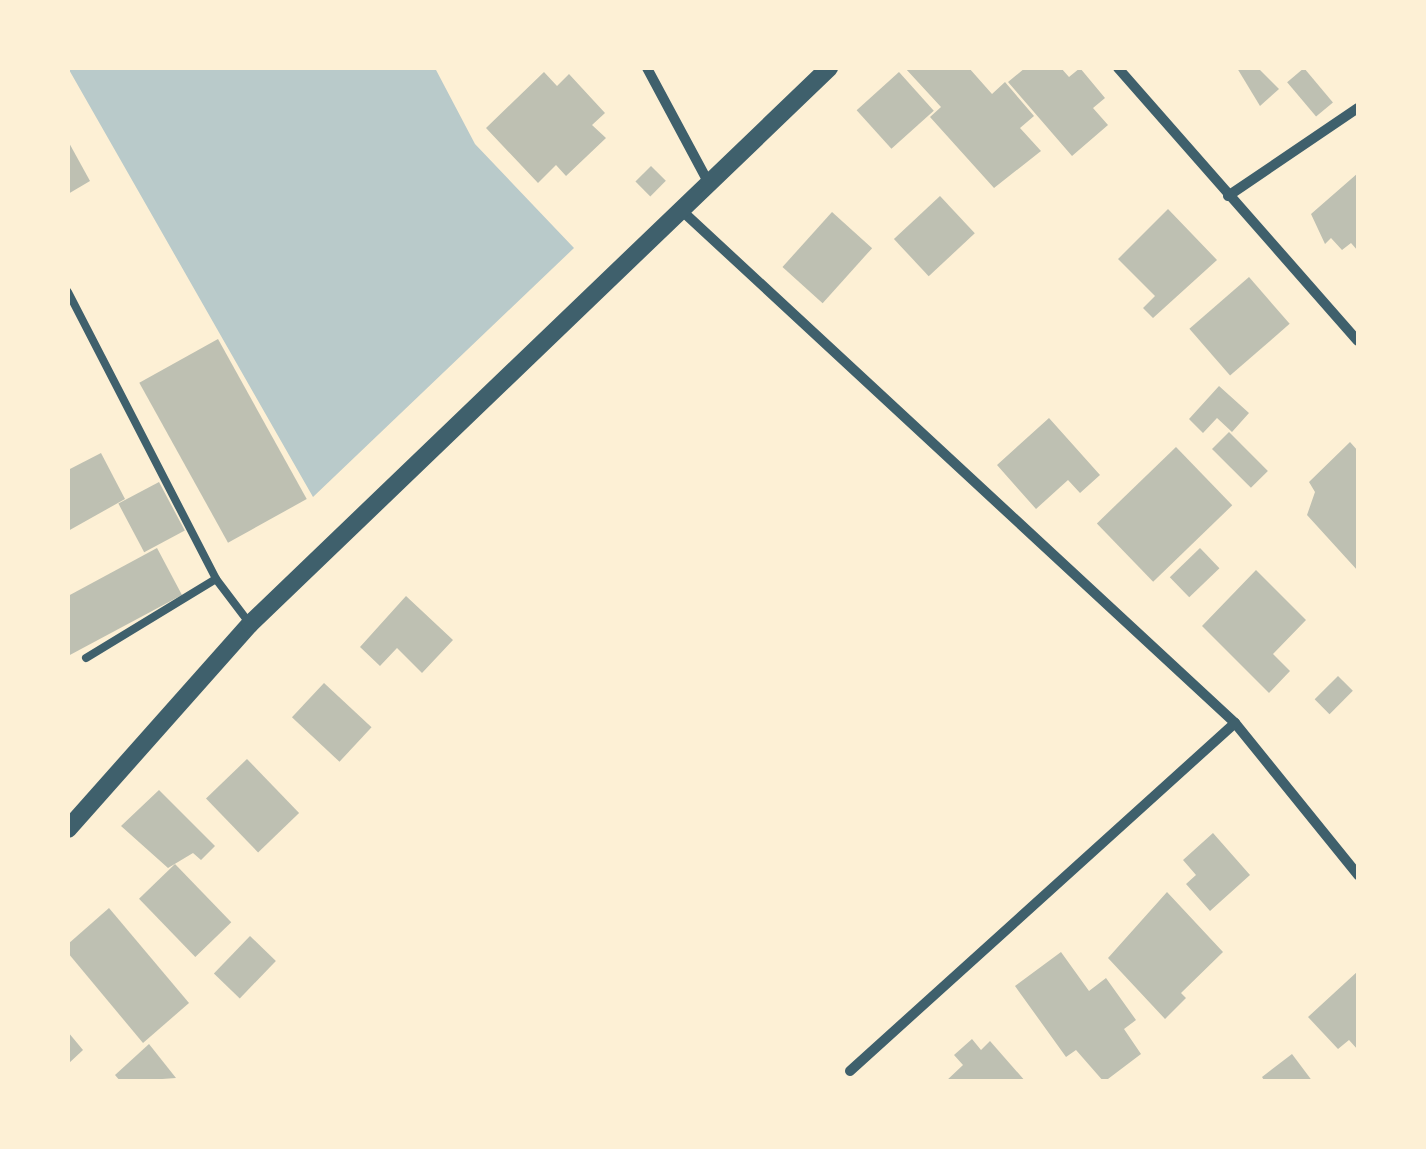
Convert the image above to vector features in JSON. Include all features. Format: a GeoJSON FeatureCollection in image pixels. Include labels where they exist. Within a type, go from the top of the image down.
{"type":"FeatureCollection","features":[{"type":"Feature","properties":{"kind":"street"},"geometry":{"type":"LineString","coordinates":[[647,68],[708,182]]}},
{"type":"Feature","properties":{"kind":"street"},"geometry":{"type":"LineString","coordinates":[[68,829],[250,624],[829,68]]}},
{"type":"Feature","properties":{"kind":"street"},"geometry":{"type":"LineString","coordinates":[[1118,68],[1358,341]]}},
{"type":"Feature","properties":{"kind":"street"},"geometry":{"type":"LineString","coordinates":[[1228,196],[1358,108]]}},
{"type":"Feature","properties":{"kind":"street"},"geometry":{"type":"LineString","coordinates":[[680,209],[1235,724],[1358,876]]}},
{"type":"Feature","properties":{"kind":"street"},"geometry":{"type":"LineString","coordinates":[[850,1071],[1235,724]]}},
{"type":"Feature","properties":{"kind":"lane"},"geometry":{"type":"LineString","coordinates":[[68,292],[216,579],[250,624]]}},
{"type":"Feature","properties":{"kind":"lane"},"geometry":{"type":"LineString","coordinates":[[86,658],[216,579]]}},
{"type":"Feature","properties":{"kind":"shaded area"},"geometry":{"type":"Polygon","coordinates":[[[68,68],[435,68],[475,144],[574,248],[313,497],[68,68]]]}},
{"type":"Feature","properties":{"kind":"building"},"geometry":{"type":"Polygon","coordinates":[[[905,68],[969,68],[992,94],[1005,82],[1034,116],[1020,128],[1041,151],[994,188],[930,117],[941,107],[905,68]]]}},
{"type":"Feature","properties":{"kind":"building"},"geometry":{"type":"Polygon","coordinates":[[[1025,68],[1061,68],[1069,77],[1080,68],[1105,98],[1093,108],[1108,125],[1072,156],[1008,82],[1025,68]]]}},
{"type":"Feature","properties":{"kind":"building"},"geometry":{"type":"Polygon","coordinates":[[[1237,68],[1258,68],[1279,89],[1260,106],[1237,68]]]}},
{"type":"Feature","properties":{"kind":"building"},"geometry":{"type":"Polygon","coordinates":[[[1304,68],[1333,102],[1316,117],[1287,82],[1304,68]]]}},
{"type":"Feature","properties":{"kind":"building"},"geometry":{"type":"Polygon","coordinates":[[[544,72],[557,86],[569,74],[605,113],[592,125],[606,138],[566,176],[556,165],[538,183],[486,128],[544,72]]]}},
{"type":"Feature","properties":{"kind":"building"},"geometry":{"type":"Polygon","coordinates":[[[899,72],[934,111],[891,149],[857,110],[899,72]]]}},
{"type":"Feature","properties":{"kind":"building"},"geometry":{"type":"Polygon","coordinates":[[[68,141],[90,181],[68,194],[68,141]]]}},
{"type":"Feature","properties":{"kind":"building"},"geometry":{"type":"Polygon","coordinates":[[[651,166],[666,181],[650,196],[635,182],[651,166]]]}},
{"type":"Feature","properties":{"kind":"building"},"geometry":{"type":"Polygon","coordinates":[[[1358,173],[1358,251],[1351,243],[1342,250],[1331,238],[1325,244],[1311,214],[1358,173]]]}},
{"type":"Feature","properties":{"kind":"building"},"geometry":{"type":"Polygon","coordinates":[[[940,196],[975,233],[929,276],[894,239],[940,196]]]}},
{"type":"Feature","properties":{"kind":"building"},"geometry":{"type":"Polygon","coordinates":[[[1168,209],[1217,260],[1153,318],[1143,308],[1155,296],[1118,259],[1168,209]]]}},
{"type":"Feature","properties":{"kind":"building"},"geometry":{"type":"Polygon","coordinates":[[[832,212],[872,248],[823,303],[782,267],[832,212]]]}},
{"type":"Feature","properties":{"kind":"building"},"geometry":{"type":"Polygon","coordinates":[[[1249,277],[1290,324],[1230,376],[1189,329],[1249,277]]]}},
{"type":"Feature","properties":{"kind":"building"},"geometry":{"type":"Polygon","coordinates":[[[218,339],[307,499],[228,543],[139,383],[218,339]]]}},
{"type":"Feature","properties":{"kind":"building"},"geometry":{"type":"Polygon","coordinates":[[[1219,386],[1249,413],[1232,432],[1217,418],[1203,433],[1189,419],[1219,386]]]}},
{"type":"Feature","properties":{"kind":"building"},"geometry":{"type":"Polygon","coordinates":[[[1049,418],[1100,475],[1080,493],[1068,480],[1036,509],[997,465],[1049,418]]]}},
{"type":"Feature","properties":{"kind":"building"},"geometry":{"type":"Polygon","coordinates":[[[1229,432],[1268,471],[1251,488],[1212,449],[1229,432]]]}},
{"type":"Feature","properties":{"kind":"building"},"geometry":{"type":"Polygon","coordinates":[[[1350,442],[1358,451],[1358,571],[1307,515],[1315,492],[1309,482],[1350,442]]]}},
{"type":"Feature","properties":{"kind":"building"},"geometry":{"type":"Polygon","coordinates":[[[1176,447],[1232,505],[1153,582],[1097,523],[1176,447]]]}},
{"type":"Feature","properties":{"kind":"building"},"geometry":{"type":"Polygon","coordinates":[[[101,453],[125,499],[68,531],[68,470],[101,453]]]}},
{"type":"Feature","properties":{"kind":"building"},"geometry":{"type":"Polygon","coordinates":[[[159,482],[185,531],[144,552],[118,504],[159,482]]]}},
{"type":"Feature","properties":{"kind":"building"},"geometry":{"type":"Polygon","coordinates":[[[157,548],[182,595],[68,656],[68,596],[157,548]]]}},
{"type":"Feature","properties":{"kind":"building"},"geometry":{"type":"Polygon","coordinates":[[[1200,548],[1219,568],[1189,597],[1170,577],[1200,548]]]}},
{"type":"Feature","properties":{"kind":"building"},"geometry":{"type":"Polygon","coordinates":[[[1256,570],[1306,620],[1273,654],[1290,671],[1269,693],[1202,626],[1256,570]]]}},
{"type":"Feature","properties":{"kind":"building"},"geometry":{"type":"Polygon","coordinates":[[[406,596],[453,640],[422,673],[397,648],[380,666],[360,647],[406,596]]]}},
{"type":"Feature","properties":{"kind":"building"},"geometry":{"type":"Polygon","coordinates":[[[1338,676],[1353,691],[1330,714],[1315,699],[1338,676]]]}},
{"type":"Feature","properties":{"kind":"building"},"geometry":{"type":"Polygon","coordinates":[[[324,683],[372,727],[339,762],[292,717],[324,683]]]}},
{"type":"Feature","properties":{"kind":"building"},"geometry":{"type":"Polygon","coordinates":[[[247,759],[299,813],[258,853],[206,799],[247,759]]]}},
{"type":"Feature","properties":{"kind":"building"},"geometry":{"type":"Polygon","coordinates":[[[159,790],[215,846],[201,860],[193,853],[168,868],[121,826],[159,790]]]}},
{"type":"Feature","properties":{"kind":"building"},"geometry":{"type":"Polygon","coordinates":[[[1213,833],[1250,875],[1210,911],[1186,884],[1196,875],[1183,860],[1213,833]]]}},
{"type":"Feature","properties":{"kind":"building"},"geometry":{"type":"Polygon","coordinates":[[[175,864],[231,922],[195,957],[139,899],[175,864]]]}},
{"type":"Feature","properties":{"kind":"building"},"geometry":{"type":"Polygon","coordinates":[[[1167,892],[1223,952],[1181,993],[1186,998],[1165,1019],[1108,958],[1167,892]]]}},
{"type":"Feature","properties":{"kind":"building"},"geometry":{"type":"Polygon","coordinates":[[[109,908],[189,1003],[143,1043],[68,953],[68,944],[109,908]]]}},
{"type":"Feature","properties":{"kind":"building"},"geometry":{"type":"Polygon","coordinates":[[[250,936],[276,961],[240,998],[214,973],[250,936]]]}},
{"type":"Feature","properties":{"kind":"building"},"geometry":{"type":"Polygon","coordinates":[[[1061,952],[1089,991],[1106,978],[1136,1020],[1124,1029],[1141,1054],[1104,1082],[1076,1050],[1066,1057],[1015,986],[1061,952]]]}},
{"type":"Feature","properties":{"kind":"building"},"geometry":{"type":"Polygon","coordinates":[[[1358,971],[1358,1050],[1349,1040],[1338,1049],[1308,1017],[1358,971]]]}},
{"type":"Feature","properties":{"kind":"building"},"geometry":{"type":"Polygon","coordinates":[[[68,1032],[83,1050],[68,1064],[68,1032]]]}},
{"type":"Feature","properties":{"kind":"building"},"geometry":{"type":"Polygon","coordinates":[[[972,1039],[981,1050],[990,1041],[1026,1082],[945,1082],[963,1065],[954,1055],[972,1039]]]}},
{"type":"Feature","properties":{"kind":"building"},"geometry":{"type":"Polygon","coordinates":[[[149,1044],[176,1078],[121,1082],[115,1075],[149,1044]]]}},
{"type":"Feature","properties":{"kind":"building"},"geometry":{"type":"Polygon","coordinates":[[[1292,1054],[1313,1082],[1265,1082],[1262,1077],[1292,1054]]]}}]}
